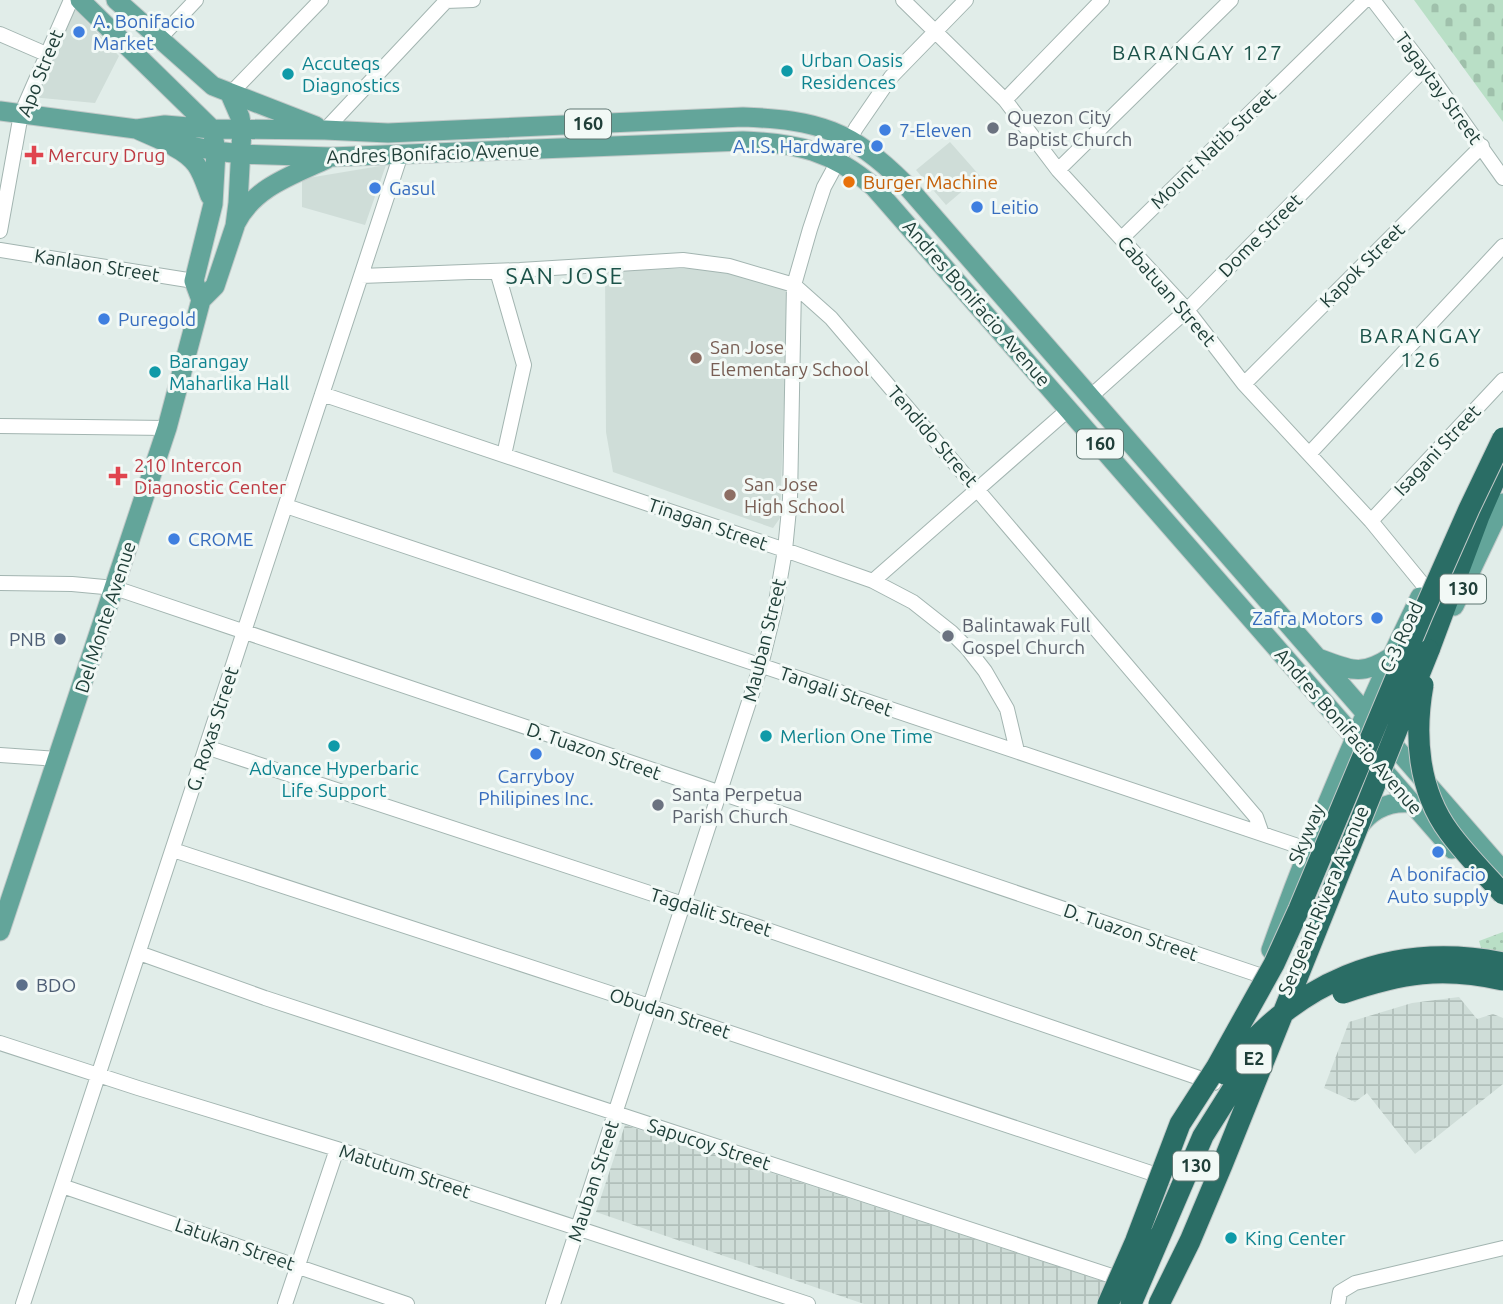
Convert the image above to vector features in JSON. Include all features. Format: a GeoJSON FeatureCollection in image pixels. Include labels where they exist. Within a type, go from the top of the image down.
{"type":"FeatureCollection","features":[{"type":"Feature","properties":{"kind":"highway","name":"Skyway"},"geometry":{"type":"LineString","coordinates":[[1109,1304],[1180,1124],[1216,1068],[1274,964],[1423,613],[1503,438]]}},
{"type":"Feature","properties":{"kind":"highway"},"geometry":{"type":"LineString","coordinates":[[1158,1304],[1190,1241],[1232,1140],[1503,461]]}},
{"type":"Feature","properties":{"kind":"highway"},"geometry":{"type":"LineString","coordinates":[[1429,650],[1421,694],[1419,726],[1419,760],[1426,789],[1448,832],[1503,894]]}},
{"type":"Feature","properties":{"kind":"highway","name":"Skyway"},"geometry":{"type":"LineString","coordinates":[[1136,1240],[1189,1129],[1224,1073],[1247,1044],[1272,1020],[1302,998],[1371,967],[1407,959],[1452,956],[1503,963]]}},
{"type":"Feature","properties":{"kind":"highway","name":"E2"},"geometry":{"type":"LineString","coordinates":[[1133,1304],[1203,1136],[1256,1056],[1281,1031],[1339,994],[1407,975],[1443,971],[1503,980]]}},
{"type":"Feature","properties":{"kind":"main road"},"geometry":{"type":"LineString","coordinates":[[80,0],[212,129],[216,151],[213,204],[194,281],[201,300]]}},
{"type":"Feature","properties":{"kind":"main road"},"geometry":{"type":"LineString","coordinates":[[116,0],[213,86],[325,130]]}},
{"type":"Feature","properties":{"kind":"main road"},"geometry":{"type":"LineString","coordinates":[[230,94],[240,117],[241,154]]}},
{"type":"Feature","properties":{"kind":"main road"},"geometry":{"type":"LineString","coordinates":[[163,132],[180,106],[181,98]]}},
{"type":"Feature","properties":{"kind":"main road"},"geometry":{"type":"LineString","coordinates":[[0,111],[163,132],[196,163],[213,204]]}},
{"type":"Feature","properties":{"kind":"main road","name":"Andres Bonifacio Avenue"},"geometry":{"type":"LineString","coordinates":[[163,132],[242,129],[388,133],[743,117],[810,123],[849,138],[878,158],[905,184],[1365,715],[1501,863]]}},
{"type":"Feature","properties":{"kind":"main road","name":"Andres Bonifacio Avenue"},"geometry":{"type":"LineString","coordinates":[[163,132],[216,151],[331,158],[743,141],[777,142],[815,150],[838,159],[874,187],[1503,907]]}},
{"type":"Feature","properties":{"kind":"main road","name":"Del Monte Avenue"},"geometry":{"type":"LineString","coordinates":[[0,931],[167,428],[201,300],[215,286],[235,226],[241,154]]}},
{"type":"Feature","properties":{"kind":"main road"},"geometry":{"type":"LineString","coordinates":[[235,226],[242,212],[257,196],[288,176],[331,158]]}},
{"type":"Feature","properties":{"kind":"main road","name":"C-3 Road"},"geometry":{"type":"LineString","coordinates":[[1355,737],[1467,491],[1503,423]]}},
{"type":"Feature","properties":{"kind":"main road","name":"C-3 Road"},"geometry":{"type":"LineString","coordinates":[[1380,767],[1503,503]]}},
{"type":"Feature","properties":{"kind":"main road"},"geometry":{"type":"LineString","coordinates":[[1316,657],[1360,671],[1374,668],[1391,657]]}},
{"type":"Feature","properties":{"kind":"main road","name":"Sergeant Rivera Avenue"},"geometry":{"type":"LineString","coordinates":[[1109,1304],[1186,1127],[1228,1059],[1262,976],[1307,849],[1355,737]]}},
{"type":"Feature","properties":{"kind":"main road","name":"Sergeant Rivera Avenue"},"geometry":{"type":"LineString","coordinates":[[1133,1304],[1208,1140],[1248,1074],[1267,1035],[1380,767]]}},
{"type":"Feature","properties":{"kind":"main road"},"geometry":{"type":"LineString","coordinates":[[1344,849],[1370,814],[1397,802],[1411,803]]}},
{"type":"Feature","properties":{"kind":"main road"},"geometry":{"type":"LineString","coordinates":[[1267,1035],[1308,999],[1349,979],[1387,968],[1436,961],[1468,961],[1503,968]]}},
{"type":"Feature","properties":{"kind":"main road","name":"Sergeant Rivera Avenue"},"geometry":{"type":"LineString","coordinates":[[1158,1304],[1226,1146],[1255,1091],[1267,1035]]}},
{"type":"Feature","properties":{"kind":"main road"},"geometry":{"type":"LineString","coordinates":[[1124,1273],[1148,1276]]}},
{"type":"Feature","properties":{"kind":"street","name":"Apo Street"},"geometry":{"type":"LineString","coordinates":[[0,232],[21,114],[71,0]]}},
{"type":"Feature","properties":{"kind":"street"},"geometry":{"type":"LineString","coordinates":[[159,39],[196,0]]}},
{"type":"Feature","properties":{"kind":"street"},"geometry":{"type":"LineString","coordinates":[[230,94],[321,0]]}},
{"type":"Feature","properties":{"kind":"street"},"geometry":{"type":"LineString","coordinates":[[325,130],[447,0],[473,0]]}},
{"type":"Feature","properties":{"kind":"street","name":"Cabatuan Street"},"geometry":{"type":"LineString","coordinates":[[903,0],[1006,100],[1058,170],[1187,310],[1244,384],[1371,521],[1425,587]]}},
{"type":"Feature","properties":{"kind":"street","name":"Mauban Street"},"geometry":{"type":"LineString","coordinates":[[553,1304],[761,665],[775,608],[790,499],[794,285],[824,187],[849,138],[891,77],[966,0]]}},
{"type":"Feature","properties":{"kind":"street"},"geometry":{"type":"LineString","coordinates":[[1006,100],[1102,0]]}},
{"type":"Feature","properties":{"kind":"street"},"geometry":{"type":"LineString","coordinates":[[1058,170],[1231,0]]}},
{"type":"Feature","properties":{"kind":"street","name":"Mount Natib Street"},"geometry":{"type":"LineString","coordinates":[[1122,238],[1365,0]]}},
{"type":"Feature","properties":{"kind":"street","name":"Tagaytay Street"},"geometry":{"type":"LineString","coordinates":[[1373,0],[1503,178]]}},
{"type":"Feature","properties":{"kind":"street"},"geometry":{"type":"LineString","coordinates":[[0,34],[46,54]]}},
{"type":"Feature","properties":{"kind":"street","name":"Dome Street"},"geometry":{"type":"LineString","coordinates":[[1090,397],[1187,310],[1425,68]]}},
{"type":"Feature","properties":{"kind":"street","name":"Kapok Street"},"geometry":{"type":"LineString","coordinates":[[1244,384],[1482,146]]}},
{"type":"Feature","properties":{"kind":"street","name":"G. Roxas Street"},"geometry":{"type":"LineString","coordinates":[[25,1303],[401,154]]}},
{"type":"Feature","properties":{"kind":"street"},"geometry":{"type":"LineString","coordinates":[[1310,453],[1503,246]]}},
{"type":"Feature","properties":{"kind":"street","name":"Kanlaon Street"},"geometry":{"type":"LineString","coordinates":[[0,250],[194,281]]}},
{"type":"Feature","properties":{"kind":"street","name":"Tendido Street"},"geometry":{"type":"LineString","coordinates":[[361,276],[683,260],[729,266],[794,285],[831,318],[978,488],[1256,817],[1262,834]]}},
{"type":"Feature","properties":{"kind":"street"},"geometry":{"type":"LineString","coordinates":[[497,271],[524,365],[504,455]]}},
{"type":"Feature","properties":{"kind":"street","name":"Isagani Street"},"geometry":{"type":"LineString","coordinates":[[1371,521],[1503,380]]}},
{"type":"Feature","properties":{"kind":"street","name":"Tinagan Street"},"geometry":{"type":"LineString","coordinates":[[322,394],[785,550],[873,581],[913,601],[943,624],[985,671],[1007,709],[1017,751]]}},
{"type":"Feature","properties":{"kind":"street"},"geometry":{"type":"LineString","coordinates":[[873,581],[1069,409]]}},
{"type":"Feature","properties":{"kind":"street"},"geometry":{"type":"LineString","coordinates":[[0,426],[167,428]]}},
{"type":"Feature","properties":{"kind":"street","name":"Tangali Street"},"geometry":{"type":"LineString","coordinates":[[285,506],[1307,849]]}},
{"type":"Feature","properties":{"kind":"street","name":"D. Tuazon Street"},"geometry":{"type":"LineString","coordinates":[[0,583],[72,584],[116,588],[1262,976]]}},
{"type":"Feature","properties":{"kind":"street","name":"Tagdalit Street"},"geometry":{"type":"LineString","coordinates":[[206,747],[683,904],[758,926],[1214,1083]]}},
{"type":"Feature","properties":{"kind":"street"},"geometry":{"type":"LineString","coordinates":[[0,755],[58,758]]}},
{"type":"Feature","properties":{"kind":"street","name":"Obudan Street"},"geometry":{"type":"LineString","coordinates":[[173,850],[1166,1178]]}},
{"type":"Feature","properties":{"kind":"street","name":"Sapucoy Street"},"geometry":{"type":"LineString","coordinates":[[139,953],[278,1003],[615,1114],[1124,1273]]}},
{"type":"Feature","properties":{"kind":"street","name":"Matutum Street"},"geometry":{"type":"LineString","coordinates":[[0,1043],[337,1149],[808,1304]]}},
{"type":"Feature","properties":{"kind":"street"},"geometry":{"type":"LineString","coordinates":[[285,1304],[337,1149]]}},
{"type":"Feature","properties":{"kind":"street","name":"Latukan Street"},"geometry":{"type":"LineString","coordinates":[[62,1186],[407,1304]]}},
{"type":"Feature","properties":{"kind":"street"},"geometry":{"type":"LineString","coordinates":[[1338,1304],[1340,1292],[1355,1283],[1503,1248]]}},
{"type":"Feature","properties":{"kind":"shaded area","name":"A. Bonifacio Market"},"geometry":{"type":"Polygon","coordinates":[[[74,8],[119,56],[95,103],[31,97],[74,8]]]}},
{"type":"Feature","properties":{"kind":"shaded area"},"geometry":{"type":"Polygon","coordinates":[[[950,142],[980,176],[946,205],[916,170],[950,142]]]}},
{"type":"Feature","properties":{"kind":"shaded area"},"geometry":{"type":"Polygon","coordinates":[[[386,165],[365,225],[302,207],[302,179],[386,165]]]}},
{"type":"Feature","properties":{"kind":"shaded area","name":"San Jose Elementary School"},"geometry":{"type":"Polygon","coordinates":[[[701,268],[788,290],[780,518],[773,528],[613,472],[606,432],[605,271],[701,268]]]}},
{"type":"Feature","properties":{"kind":"shaded area"},"geometry":{"type":"Polygon","coordinates":[[[1459,997],[1477,1019],[1493,1014],[1503,1018],[1503,1084],[1415,1154],[1367,1093],[1355,1102],[1324,1088],[1349,1022],[1412,1003],[1459,997]]]}},
{"type":"Feature","properties":{"kind":"shaded area"},"geometry":{"type":"Polygon","coordinates":[[[625,1125],[1112,1284],[1102,1304],[864,1304],[596,1212],[625,1125]]]}},
{"type":"Feature","properties":{"kind":"green space"},"geometry":{"type":"Polygon","coordinates":[[[1414,0],[1503,0],[1503,122],[1414,0]]]}},
{"type":"Feature","properties":{"kind":"green space"},"geometry":{"type":"Polygon","coordinates":[[[1503,932],[1503,954],[1482,951],[1479,941],[1503,932]]]}},
{"type":"Feature","properties":{"kind":"place","name":"A. Bonifacio Market"},"geometry":{"type":"Point","coordinates":[79,32]}},
{"type":"Feature","properties":{"kind":"place","name":"Urban Oasis Residences"},"geometry":{"type":"Point","coordinates":[787,71]}},
{"type":"Feature","properties":{"kind":"place","name":"Accuteqs Diagnostics"},"geometry":{"type":"Point","coordinates":[288,74]}},
{"type":"Feature","properties":{"kind":"place","name":"Quezon City Baptist Church"},"geometry":{"type":"Point","coordinates":[993,128]}},
{"type":"Feature","properties":{"kind":"place","name":"7-Eleven"},"geometry":{"type":"Point","coordinates":[885,130]}},
{"type":"Feature","properties":{"kind":"place","name":"A.I.S. Hardware"},"geometry":{"type":"Point","coordinates":[877,146]}},
{"type":"Feature","properties":{"kind":"place","name":"Mercury Drug"},"geometry":{"type":"Point","coordinates":[34,155]}},
{"type":"Feature","properties":{"kind":"place","name":"Burger Machine"},"geometry":{"type":"Point","coordinates":[849,182]}},
{"type":"Feature","properties":{"kind":"place","name":"Gasul"},"geometry":{"type":"Point","coordinates":[375,188]}},
{"type":"Feature","properties":{"kind":"place","name":"Leitio"},"geometry":{"type":"Point","coordinates":[977,207]}},
{"type":"Feature","properties":{"kind":"place","name":"Puregold"},"geometry":{"type":"Point","coordinates":[104,319]}},
{"type":"Feature","properties":{"kind":"place","name":"San Jose Elementary School"},"geometry":{"type":"Point","coordinates":[696,358]}},
{"type":"Feature","properties":{"kind":"place","name":"Barangay Maharlika Hall"},"geometry":{"type":"Point","coordinates":[155,372]}},
{"type":"Feature","properties":{"kind":"place","name":"210 Intercon Diagnostic Center"},"geometry":{"type":"Point","coordinates":[118,476]}},
{"type":"Feature","properties":{"kind":"place","name":"San Jose High School"},"geometry":{"type":"Point","coordinates":[730,495]}},
{"type":"Feature","properties":{"kind":"place","name":"CROME"},"geometry":{"type":"Point","coordinates":[174,539]}},
{"type":"Feature","properties":{"kind":"place","name":"Zafra Motors"},"geometry":{"type":"Point","coordinates":[1377,618]}},
{"type":"Feature","properties":{"kind":"place","name":"Balintawak Full Gospel Church"},"geometry":{"type":"Point","coordinates":[948,636]}},
{"type":"Feature","properties":{"kind":"place","name":"PNB"},"geometry":{"type":"Point","coordinates":[60,639]}},
{"type":"Feature","properties":{"kind":"place","name":"Merlion One Time"},"geometry":{"type":"Point","coordinates":[766,736]}},
{"type":"Feature","properties":{"kind":"place","name":"Advance Hyperbaric Life Support"},"geometry":{"type":"Point","coordinates":[334,746]}},
{"type":"Feature","properties":{"kind":"place","name":"Carryboy Philipines Inc."},"geometry":{"type":"Point","coordinates":[536,754]}},
{"type":"Feature","properties":{"kind":"place","name":"Santa Perpetua Parish Church"},"geometry":{"type":"Point","coordinates":[658,805]}},
{"type":"Feature","properties":{"kind":"place","name":"A bonifacio Auto supply"},"geometry":{"type":"Point","coordinates":[1438,852]}},
{"type":"Feature","properties":{"kind":"place","name":"BDO"},"geometry":{"type":"Point","coordinates":[22,985]}},
{"type":"Feature","properties":{"kind":"place","name":"King Center"},"geometry":{"type":"Point","coordinates":[1231,1238]}},
{"type":"Feature","properties":{"kind":"district","name":"BARANGAY 127"},"geometry":{"type":"Point","coordinates":[1198,53]}},
{"type":"Feature","properties":{"kind":"district","name":"SAN JOSE"},"geometry":{"type":"Point","coordinates":[565,276]}},
{"type":"Feature","properties":{"kind":"district","name":"BARANGAY 126"},"geometry":{"type":"Point","coordinates":[1421,348]}}]}
